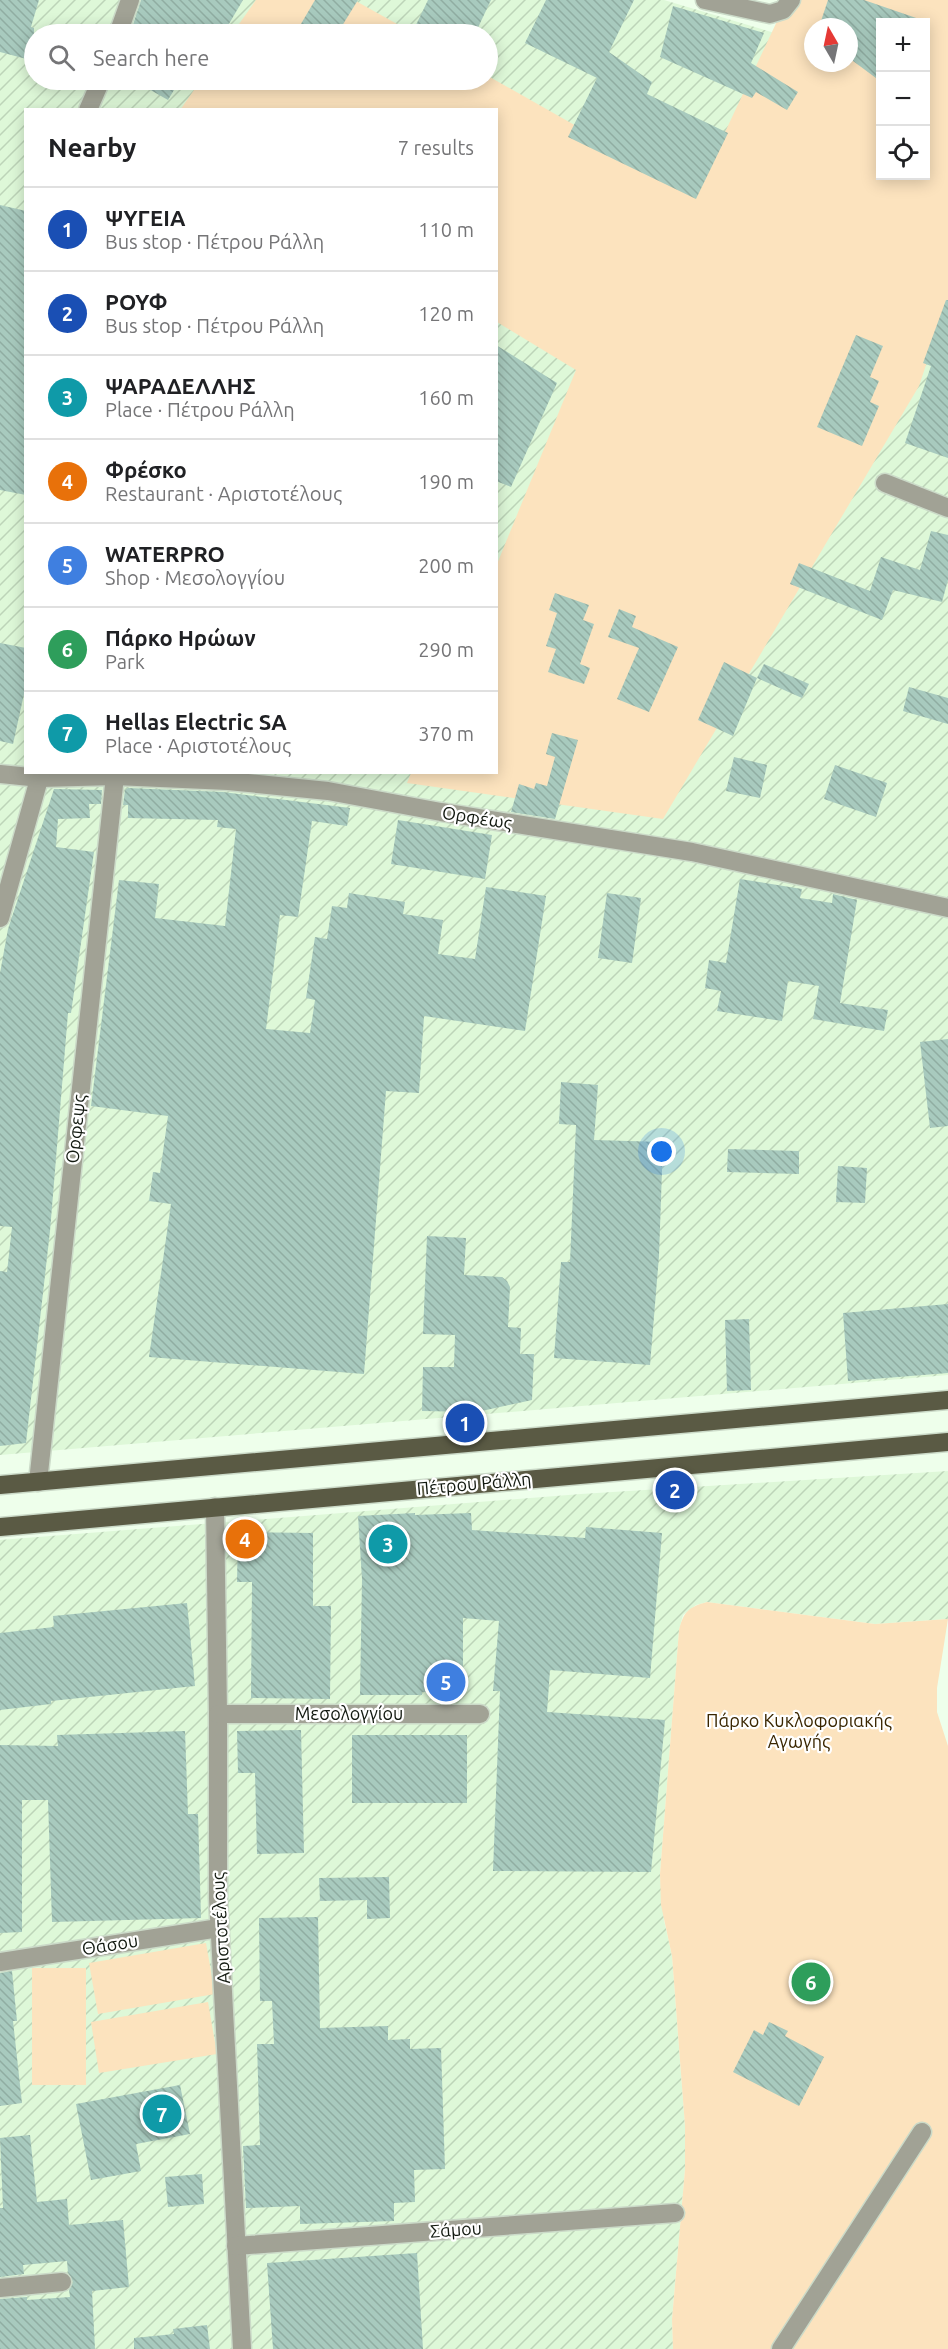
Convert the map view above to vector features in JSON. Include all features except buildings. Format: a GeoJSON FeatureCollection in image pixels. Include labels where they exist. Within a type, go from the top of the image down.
{"type":"FeatureCollection","features":[{"type":"Feature","properties":{"kind":"main road"},"geometry":{"type":"LineString","coordinates":[[0,1485],[948,1400]]}},
{"type":"Feature","properties":{"kind":"main road","name":"Πέτρου Ράλλη"},"geometry":{"type":"LineString","coordinates":[[0,1527],[948,1442]]}},
{"type":"Feature","properties":{"kind":"street"},"geometry":{"type":"LineString","coordinates":[[122,24],[130,0]]}},
{"type":"Feature","properties":{"kind":"street"},"geometry":{"type":"LineString","coordinates":[[705,0],[770,15],[783,10],[791,0]]}},
{"type":"Feature","properties":{"kind":"street"},"geometry":{"type":"LineString","coordinates":[[89,108],[97,90]]}},
{"type":"Feature","properties":{"kind":"street"},"geometry":{"type":"LineString","coordinates":[[885,483],[948,508]]}},
{"type":"Feature","properties":{"kind":"street","name":"Ορφέως"},"geometry":{"type":"LineString","coordinates":[[0,774],[228,781],[328,791],[441,812],[692,852],[948,908]]}},
{"type":"Feature","properties":{"kind":"street"},"geometry":{"type":"LineString","coordinates":[[0,918],[40,775]]}},
{"type":"Feature","properties":{"kind":"street","name":"Ορφεψς"},"geometry":{"type":"LineString","coordinates":[[38,1482],[115,776]]}},
{"type":"Feature","properties":{"kind":"street","name":"Αριστοτέλους"},"geometry":{"type":"LineString","coordinates":[[215,1507],[219,1928],[242,2349]]}},
{"type":"Feature","properties":{"kind":"street","name":"Μεσολογγίου"},"geometry":{"type":"LineString","coordinates":[[218,1714],[480,1714]]}},
{"type":"Feature","properties":{"kind":"street","name":"Θάσου"},"geometry":{"type":"LineString","coordinates":[[0,1962],[219,1928]]}},
{"type":"Feature","properties":{"kind":"street"},"geometry":{"type":"LineString","coordinates":[[780,2349],[922,2132]]}},
{"type":"Feature","properties":{"kind":"street","name":"Σάμου"},"geometry":{"type":"LineString","coordinates":[[237,2246],[675,2213]]}},
{"type":"Feature","properties":{"kind":"street"},"geometry":{"type":"LineString","coordinates":[[0,2288],[62,2282]]}},
{"type":"Feature","properties":{"kind":"shaded area"},"geometry":{"type":"Polygon","coordinates":[[[0,0],[664,0],[788,37],[805,0],[948,0],[948,1375],[0,1455],[0,0]]]}},
{"type":"Feature","properties":{"kind":"shaded area"},"geometry":{"type":"Polygon","coordinates":[[[948,1471],[948,1619],[875,1624],[707,1602],[696,1605],[683,1615],[679,1630],[660,1874],[664,1920],[672,1956],[685,2126],[685,2169],[672,2319],[673,2349],[0,2349],[0,1540],[581,1494],[948,1471]]]}},
{"type":"Feature","properties":{"kind":"green space"},"geometry":{"type":"Polygon","coordinates":[[[256,0],[354,0],[397,24],[239,24],[256,0]]]}},
{"type":"Feature","properties":{"kind":"green space"},"geometry":{"type":"Polygon","coordinates":[[[787,0],[948,0],[948,299],[919,386],[663,819],[407,783],[411,774],[498,774],[498,562],[576,370],[498,323],[498,108],[181,108],[194,90],[498,90],[498,82],[696,194],[787,0]]]}},
{"type":"Feature","properties":{"kind":"green space","name":"Πάρκο Κυκλοφοριακής Αγωγής"},"geometry":{"type":"Polygon","coordinates":[[[707,1602],[875,1624],[948,1619],[937,1688],[937,1712],[948,1746],[948,2349],[673,2349],[672,2319],[685,2169],[685,2126],[672,1956],[661,1905],[660,1874],[679,1630],[688,1611],[707,1602]]]}},
{"type":"Feature","properties":{"kind":"green space"},"geometry":{"type":"Polygon","coordinates":[[[206,1943],[215,1994],[98,2014],[89,1963],[206,1943]]]}},
{"type":"Feature","properties":{"kind":"green space"},"geometry":{"type":"Polygon","coordinates":[[[32,1968],[86,1968],[86,2085],[32,2085],[32,1968]]]}},
{"type":"Feature","properties":{"kind":"green space"},"geometry":{"type":"Polygon","coordinates":[[[208,2002],[217,2054],[99,2073],[91,2022],[208,2002]]]}},
{"type":"Feature","properties":{"kind":"place","name":"ΨΥΓΕΙΑ"},"geometry":{"type":"Point","coordinates":[465,1423]}},
{"type":"Feature","properties":{"kind":"place","name":"ΡΟΥΦ"},"geometry":{"type":"Point","coordinates":[675,1490]}},
{"type":"Feature","properties":{"kind":"place","name":"Φρέσκο"},"geometry":{"type":"Point","coordinates":[245,1539]}},
{"type":"Feature","properties":{"kind":"place","name":"ΨΑΡΑΔΕΛΛΗΣ"},"geometry":{"type":"Point","coordinates":[388,1544]}},
{"type":"Feature","properties":{"kind":"place","name":"WATERPRO"},"geometry":{"type":"Point","coordinates":[446,1682]}},
{"type":"Feature","properties":{"kind":"place","name":"Πάρκο Ηρώων"},"geometry":{"type":"Point","coordinates":[811,1982]}},
{"type":"Feature","properties":{"kind":"place","name":"Hellas Electric SA"},"geometry":{"type":"Point","coordinates":[162,2114]}}]}
